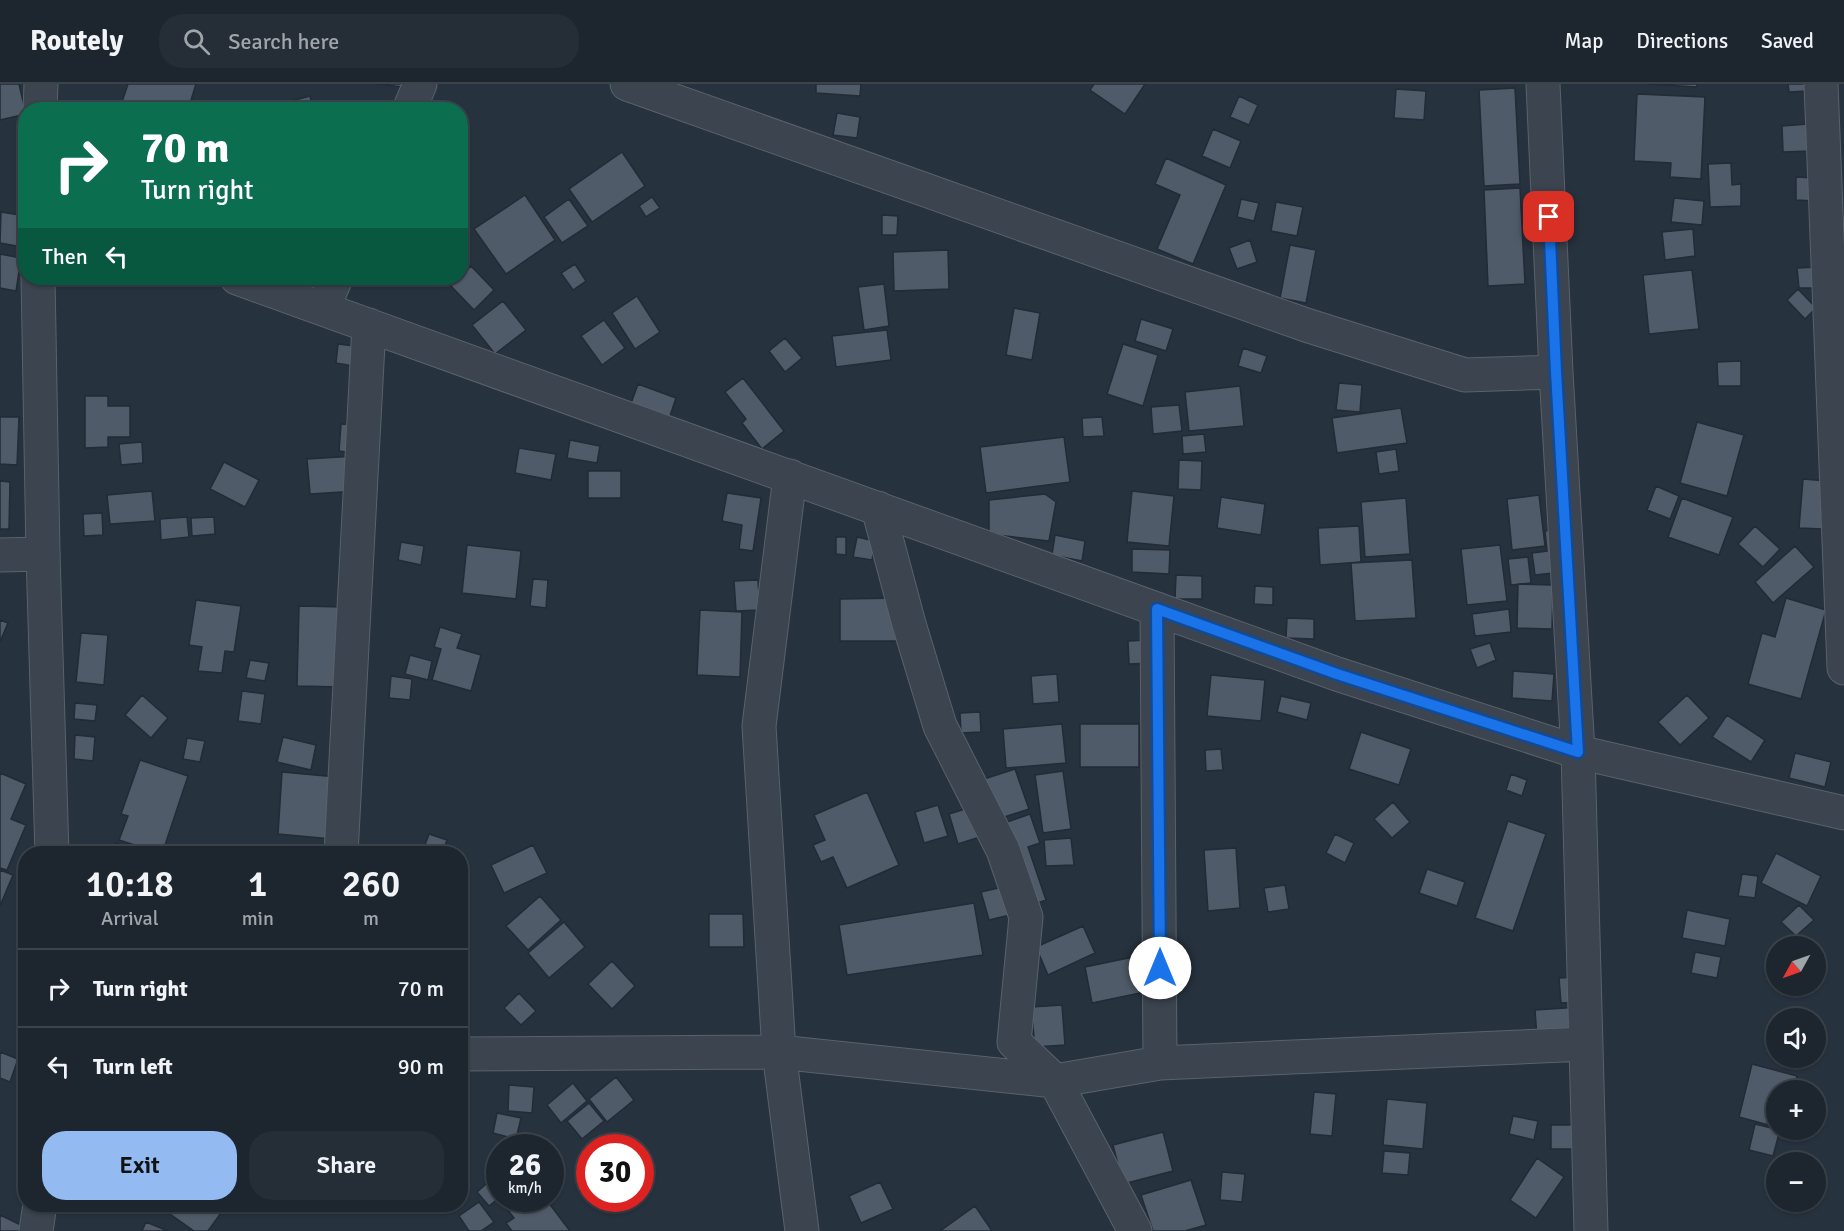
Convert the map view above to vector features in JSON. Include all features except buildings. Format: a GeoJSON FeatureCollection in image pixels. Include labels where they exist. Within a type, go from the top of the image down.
{"type":"FeatureCollection","features":[{"type":"Feature","properties":{"kind":"street"},"geometry":{"type":"LineString","coordinates":[[40,102],[41,84]]}},
{"type":"Feature","properties":{"kind":"street"},"geometry":{"type":"LineString","coordinates":[[412,102],[420,84]]}},
{"type":"Feature","properties":{"kind":"street"},"geometry":{"type":"LineString","coordinates":[[627,84],[1306,326],[1454,372],[1465,375],[1556,372]]}},
{"type":"Feature","properties":{"kind":"street"},"geometry":{"type":"LineString","coordinates":[[1543,84],[1556,372],[1578,752],[1591,1231]]}},
{"type":"Feature","properties":{"kind":"street"},"geometry":{"type":"LineString","coordinates":[[1821,84],[1844,668]]}},
{"type":"Feature","properties":{"kind":"street"},"geometry":{"type":"LineString","coordinates":[[38,285],[52,846]]}},
{"type":"Feature","properties":{"kind":"street"},"geometry":{"type":"LineString","coordinates":[[257,285],[1337,674],[1578,752],[1844,813]]}},
{"type":"Feature","properties":{"kind":"street"},"geometry":{"type":"LineString","coordinates":[[323,308],[333,285]]}},
{"type":"Feature","properties":{"kind":"street"},"geometry":{"type":"LineString","coordinates":[[340,846],[369,325]]}},
{"type":"Feature","properties":{"kind":"street"},"geometry":{"type":"LineString","coordinates":[[790,476],[759,726],[779,1052],[802,1231]]}},
{"type":"Feature","properties":{"kind":"street"},"geometry":{"type":"LineString","coordinates":[[878,508],[940,726],[1003,850],[1026,917],[1014,1042],[1055,1080],[1135,1231]]}},
{"type":"Feature","properties":{"kind":"street"},"geometry":{"type":"LineString","coordinates":[[0,555],[43,554]]}},
{"type":"Feature","properties":{"kind":"street"},"geometry":{"type":"LineString","coordinates":[[1157,609],[1160,1063]]}},
{"type":"Feature","properties":{"kind":"street"},"geometry":{"type":"LineString","coordinates":[[468,1054],[779,1052],[1055,1080],[1160,1063],[1586,1044]]}},
{"type":"Feature","properties":{"kind":"street"},"geometry":{"type":"LineString","coordinates":[[36,1231],[39,1212]]}},
{"type":"Feature","properties":{"kind":"route"},"geometry":{"type":"LineString","coordinates":[[1160,968],[1157,609],[1337,674],[1578,752],[1549,217]]}}]}
